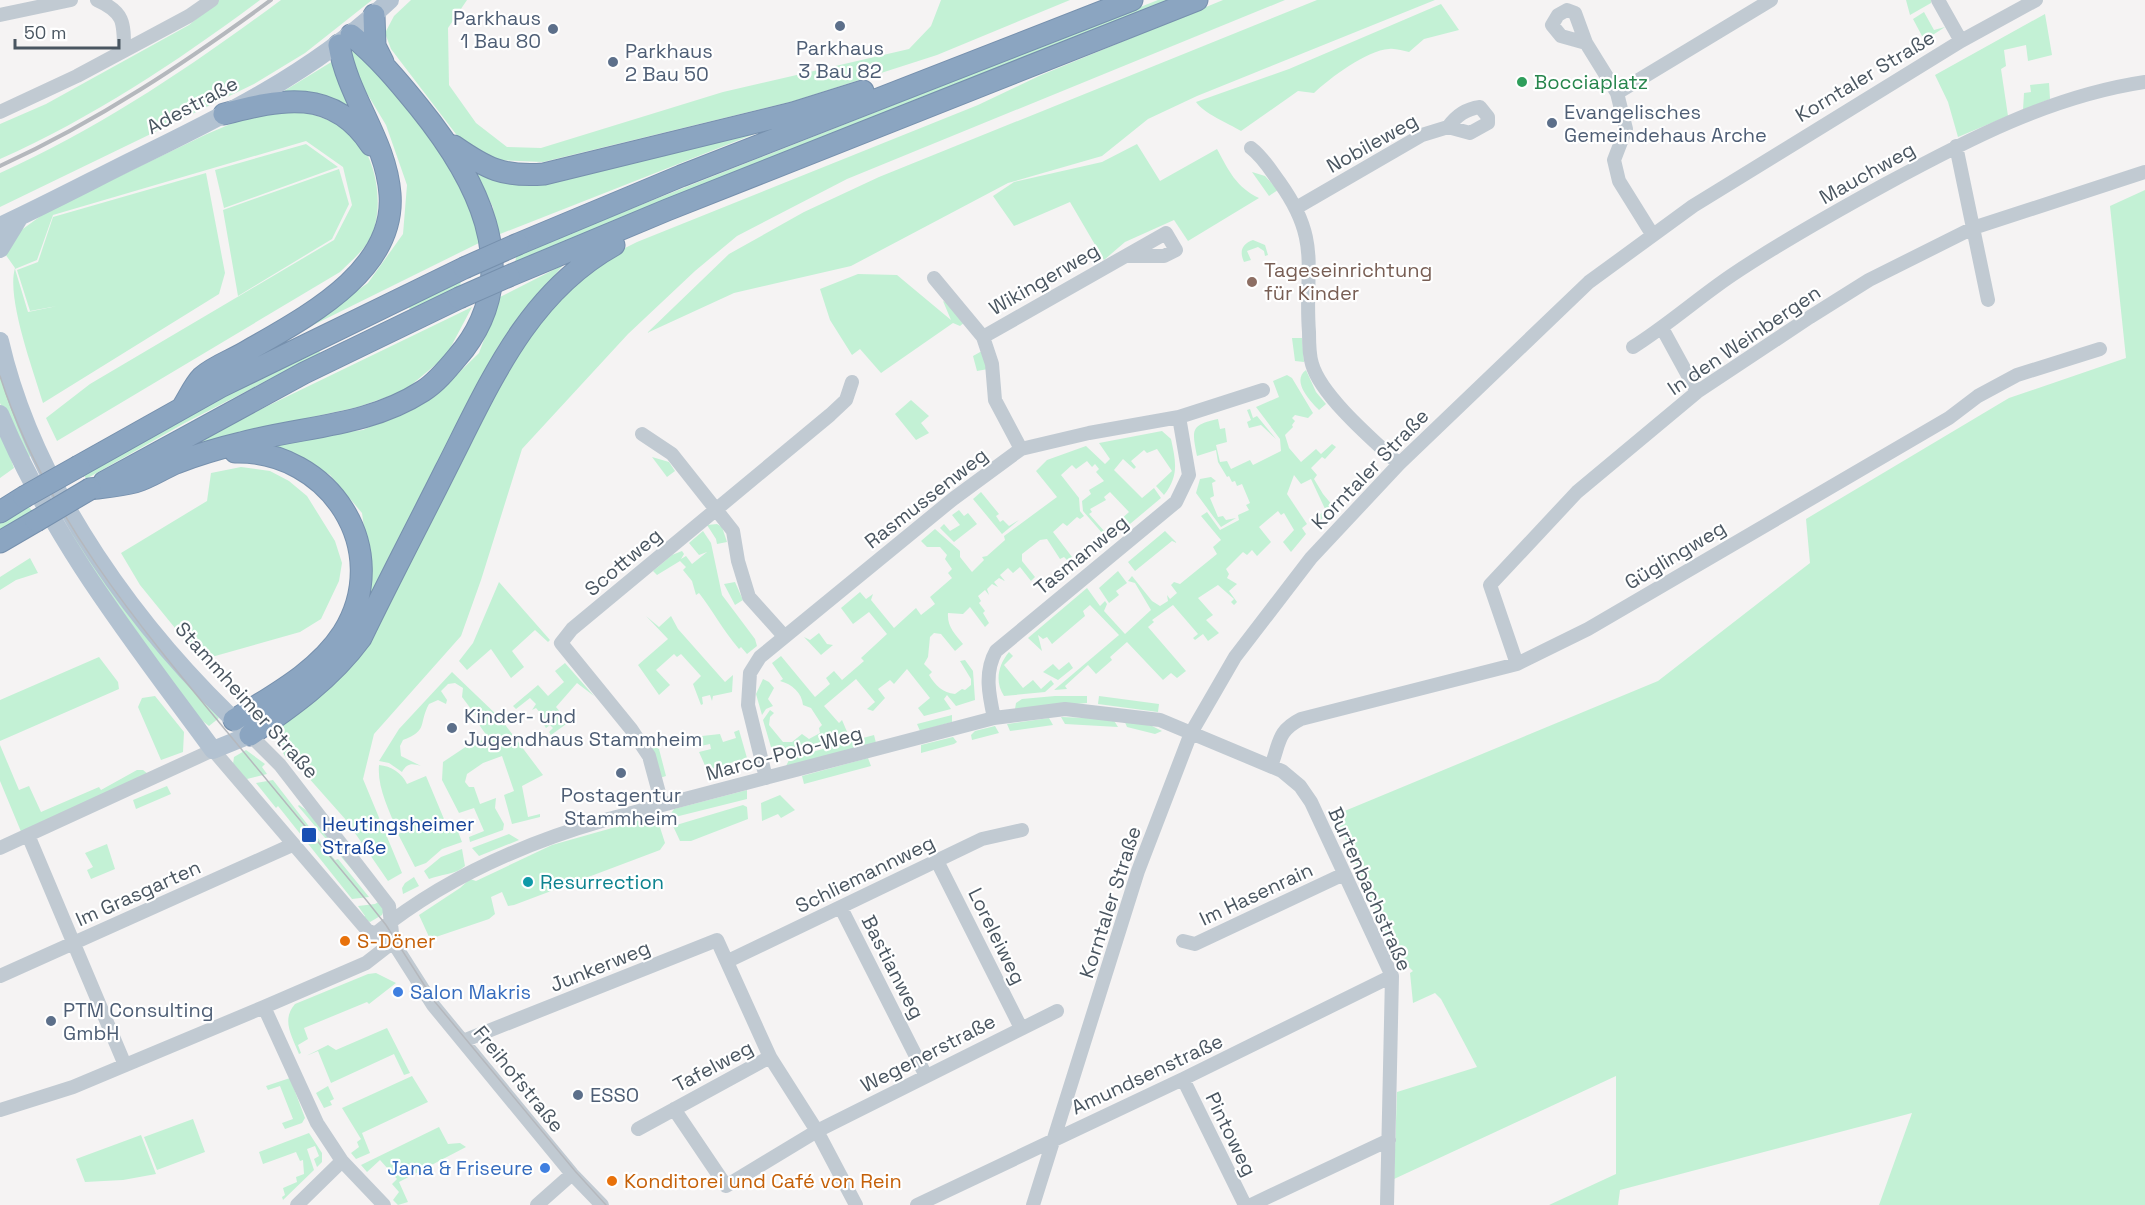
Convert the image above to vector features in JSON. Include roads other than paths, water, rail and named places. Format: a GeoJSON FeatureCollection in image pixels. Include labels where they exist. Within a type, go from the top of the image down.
{"type":"FeatureCollection","features":[{"type":"Feature","properties":{"kind":"highway"},"geometry":{"type":"LineString","coordinates":[[0,512],[182,408],[343,325],[464,268],[681,176],[1132,0]]}},
{"type":"Feature","properties":{"kind":"highway"},"geometry":{"type":"LineString","coordinates":[[0,543],[90,489],[235,409],[362,344],[459,298],[667,210],[1197,0]]}},
{"type":"Feature","properties":{"kind":"highway"},"geometry":{"type":"LineString","coordinates":[[90,489],[136,482],[178,462],[241,442],[350,422],[393,408],[425,390],[452,364],[473,337],[485,307],[493,270],[490,237],[482,207],[446,140],[383,63],[375,46],[374,15]]}},
{"type":"Feature","properties":{"kind":"highway"},"geometry":{"type":"LineString","coordinates":[[345,40],[383,63]]}},
{"type":"Feature","properties":{"kind":"highway"},"geometry":{"type":"LineString","coordinates":[[182,408],[201,377],[349,285],[371,261],[384,237],[389,218],[390,196],[377,140],[345,75],[345,40]]}},
{"type":"Feature","properties":{"kind":"highway"},"geometry":{"type":"LineString","coordinates":[[446,140],[477,163],[493,171],[522,176],[544,174],[793,113],[902,78],[939,76]]}},
{"type":"Feature","properties":{"kind":"highway"},"geometry":{"type":"LineString","coordinates":[[224,114],[283,100],[317,103],[334,110],[362,131],[383,165]]}},
{"type":"Feature","properties":{"kind":"highway"},"geometry":{"type":"LineString","coordinates":[[250,735],[327,679],[361,638],[489,380],[537,309],[554,289],[588,260],[642,232],[667,210]]}},
{"type":"Feature","properties":{"kind":"highway"},"geometry":{"type":"LineString","coordinates":[[213,452],[266,454],[295,464],[317,477],[335,496],[348,517],[356,539],[360,563],[357,600],[348,624],[334,645],[319,661],[296,679],[234,720]]}},
{"type":"Feature","properties":{"kind":"main road","name":"Adestraße"},"geometry":{"type":"LineString","coordinates":[[0,226],[224,114],[275,86],[345,40],[390,0]]}},
{"type":"Feature","properties":{"kind":"main road"},"geometry":{"type":"LineString","coordinates":[[0,249],[20,217]]}},
{"type":"Feature","properties":{"kind":"main road","name":"Stammheimer Straße"},"geometry":{"type":"LineString","coordinates":[[0,341],[6,369],[30,432],[89,543],[130,601],[188,673],[250,735]]}},
{"type":"Feature","properties":{"kind":"main road"},"geometry":{"type":"LineString","coordinates":[[0,414],[18,457],[63,541],[111,614],[213,750]]}},
{"type":"Feature","properties":{"kind":"main road"},"geometry":{"type":"LineString","coordinates":[[213,750],[234,720]]}},
{"type":"Feature","properties":{"kind":"main road"},"geometry":{"type":"LineString","coordinates":[[213,750],[250,735]]}},
{"type":"Feature","properties":{"kind":"street"},"geometry":{"type":"LineString","coordinates":[[0,15],[71,0]]}},
{"type":"Feature","properties":{"kind":"street"},"geometry":{"type":"LineString","coordinates":[[97,0],[113,7],[124,22],[124,50]]}},
{"type":"Feature","properties":{"kind":"street"},"geometry":{"type":"LineString","coordinates":[[0,112],[77,76],[189,16],[212,0]]}},
{"type":"Feature","properties":{"kind":"street"},"geometry":{"type":"LineString","coordinates":[[1617,93],[1772,0]]}},
{"type":"Feature","properties":{"kind":"street"},"geometry":{"type":"LineString","coordinates":[[1938,0],[1961,40]]}},
{"type":"Feature","properties":{"kind":"street","name":"Korntaler Straße"},"geometry":{"type":"LineString","coordinates":[[1033,1205],[1138,871],[1191,733],[1235,657],[1311,558],[1399,464],[1540,326],[1589,282],[1653,234],[1809,132],[1961,40],[2036,0]]}},
{"type":"Feature","properties":{"kind":"street"},"geometry":{"type":"LineString","coordinates":[[1586,43],[1617,93],[1626,129],[1614,160],[1619,182],[1653,234]]}},
{"type":"Feature","properties":{"kind":"street","name":"Mauchweg"},"geometry":{"type":"LineString","coordinates":[[1633,347],[1662,328],[1731,275],[1850,203],[1956,146],[2057,102],[2145,82]]}},
{"type":"Feature","properties":{"kind":"street","name":"Nobileweg"},"geometry":{"type":"LineString","coordinates":[[1296,208],[1422,135],[1448,127],[1470,133],[1488,123],[1488,117],[1480,107],[1470,109],[1455,117],[1448,127]]}},
{"type":"Feature","properties":{"kind":"street"},"geometry":{"type":"LineString","coordinates":[[1956,146],[1988,300]]}},
{"type":"Feature","properties":{"kind":"street"},"geometry":{"type":"LineString","coordinates":[[1251,148],[1260,155],[1296,208],[1306,231],[1310,250],[1307,308],[1311,363],[1318,379],[1343,408],[1399,464]]}},
{"type":"Feature","properties":{"kind":"street","name":"In den Weinbergen"},"geometry":{"type":"LineString","coordinates":[[1517,664],[1490,585],[1577,492],[1697,392],[1869,280],[1973,228],[2145,172]]}},
{"type":"Feature","properties":{"kind":"street","name":"Wikingerweg"},"geometry":{"type":"LineString","coordinates":[[983,337],[1126,256]]}},
{"type":"Feature","properties":{"kind":"street","name":"Wikingerweg"},"geometry":{"type":"LineString","coordinates":[[934,278],[983,337],[992,364],[995,400],[1021,449]]}},
{"type":"Feature","properties":{"kind":"street"},"geometry":{"type":"LineString","coordinates":[[1662,328],[1697,392]]}},
{"type":"Feature","properties":{"kind":"street","name":"Güglingweg"},"geometry":{"type":"LineString","coordinates":[[1271,766],[1281,733],[1289,725],[1301,719],[1517,664],[1588,629],[1930,429],[1978,396],[2007,380],[2100,349]]}},
{"type":"Feature","properties":{"kind":"street","name":"Scottweg"},"geometry":{"type":"LineString","coordinates":[[662,804],[649,756],[631,729],[561,643],[572,629],[830,416],[846,400],[852,382]]}},
{"type":"Feature","properties":{"kind":"street","name":"Rasmussenweg"},"geometry":{"type":"LineString","coordinates":[[766,778],[748,705],[750,673],[760,657],[953,499],[1021,449],[1089,433],[1179,417],[1263,390]]}},
{"type":"Feature","properties":{"kind":"street","name":"Tasmanweg"},"geometry":{"type":"LineString","coordinates":[[994,718],[988,674],[989,662],[996,651],[1176,502],[1189,475],[1179,417]]}},
{"type":"Feature","properties":{"kind":"street"},"geometry":{"type":"LineString","coordinates":[[642,434],[672,454],[718,509],[733,531],[748,597],[784,636]]}},
{"type":"Feature","properties":{"kind":"street","name":"Marco-Polo-Weg"},"geometry":{"type":"LineString","coordinates":[[375,934],[391,921],[484,864],[549,836],[662,804],[994,718],[1065,709],[1160,720],[1191,733]]}},
{"type":"Feature","properties":{"kind":"street","name":"Burtenbachstraße"},"geometry":{"type":"LineString","coordinates":[[1191,733],[1282,771],[1300,786],[1392,976],[1387,1205]]}},
{"type":"Feature","properties":{"kind":"street","name":"Stammheimer Straße"},"geometry":{"type":"LineString","coordinates":[[250,735],[280,765],[373,884],[388,906],[393,942]]}},
{"type":"Feature","properties":{"kind":"street"},"geometry":{"type":"LineString","coordinates":[[0,848],[213,750],[367,930],[393,942],[366,963],[264,1007],[63,1090],[0,1110]]}},
{"type":"Feature","properties":{"kind":"street","name":"Schliemannweg"},"geometry":{"type":"LineString","coordinates":[[728,961],[982,839],[1022,830]]}},
{"type":"Feature","properties":{"kind":"street"},"geometry":{"type":"LineString","coordinates":[[28,835],[125,1065]]}},
{"type":"Feature","properties":{"kind":"street","name":"Im Grasgarten"},"geometry":{"type":"LineString","coordinates":[[0,976],[292,845]]}},
{"type":"Feature","properties":{"kind":"street","name":"Loreleiweg"},"geometry":{"type":"LineString","coordinates":[[937,861],[1021,1028]]}},
{"type":"Feature","properties":{"kind":"street","name":"Im Hasenrain"},"geometry":{"type":"LineString","coordinates":[[1183,941],[1195,944],[1344,874]]}},
{"type":"Feature","properties":{"kind":"street","name":"Bastianweg"},"geometry":{"type":"LineString","coordinates":[[841,908],[926,1076]]}},
{"type":"Feature","properties":{"kind":"street","name":"Junkerweg"},"geometry":{"type":"LineString","coordinates":[[463,1041],[717,940],[728,961]]}},
{"type":"Feature","properties":{"kind":"street","name":"Freihofstraße"},"geometry":{"type":"LineString","coordinates":[[393,942],[419,984],[463,1041],[572,1174],[602,1205]]}},
{"type":"Feature","properties":{"kind":"street"},"geometry":{"type":"LineString","coordinates":[[728,961],[770,1057],[817,1131],[856,1205]]}},
{"type":"Feature","properties":{"kind":"street","name":"Amundsenstraße"},"geometry":{"type":"LineString","coordinates":[[917,1205],[1183,1079],[1392,976]]}},
{"type":"Feature","properties":{"kind":"street"},"geometry":{"type":"LineString","coordinates":[[264,1007],[312,1115],[342,1161],[384,1205]]}},
{"type":"Feature","properties":{"kind":"street","name":"Wegenerstraße"},"geometry":{"type":"LineString","coordinates":[[817,1131],[1057,1011]]}},
{"type":"Feature","properties":{"kind":"street","name":"Tafelweg"},"geometry":{"type":"LineString","coordinates":[[638,1129],[770,1057]]}},
{"type":"Feature","properties":{"kind":"street","name":"Pintoweg"},"geometry":{"type":"LineString","coordinates":[[1183,1079],[1245,1205]]}},
{"type":"Feature","properties":{"kind":"street","name":"Tafelweg"},"geometry":{"type":"LineString","coordinates":[[674,1109],[726,1186],[817,1131]]}},
{"type":"Feature","properties":{"kind":"street"},"geometry":{"type":"LineString","coordinates":[[1251,1205],[1389,1140]]}},
{"type":"Feature","properties":{"kind":"street"},"geometry":{"type":"LineString","coordinates":[[297,1205],[342,1161]]}},
{"type":"Feature","properties":{"kind":"street"},"geometry":{"type":"LineString","coordinates":[[537,1205],[572,1174]]}},
{"type":"Feature","properties":{"kind":"tram line"},"geometry":{"type":"LineString","coordinates":[[0,376],[18,426],[41,474],[68,520],[128,609],[386,925],[435,1002],[575,1171],[606,1205]]}},
{"type":"Feature","properties":{"kind":"railway"},"geometry":{"type":"LineString","coordinates":[[0,166],[72,130],[140,90],[271,0]]}},
{"type":"Feature","properties":{"kind":"place","name":"Parkhaus 3 Bau 82"},"geometry":{"type":"Point","coordinates":[840,26]}},
{"type":"Feature","properties":{"kind":"place","name":"Parkhaus 1 Bau 80"},"geometry":{"type":"Point","coordinates":[553,29]}},
{"type":"Feature","properties":{"kind":"place","name":"Parkhaus 2 Bau 50"},"geometry":{"type":"Point","coordinates":[613,62]}},
{"type":"Feature","properties":{"kind":"place","name":"Bocciaplatz"},"geometry":{"type":"Point","coordinates":[1522,82]}},
{"type":"Feature","properties":{"kind":"place","name":"Evangelisches Gemeindehaus Arche"},"geometry":{"type":"Point","coordinates":[1552,123]}},
{"type":"Feature","properties":{"kind":"place","name":"Tageseinrichtung für Kinder"},"geometry":{"type":"Point","coordinates":[1252,282]}},
{"type":"Feature","properties":{"kind":"place","name":"Kinder- und Jugendhaus Stammheim"},"geometry":{"type":"Point","coordinates":[452,728]}},
{"type":"Feature","properties":{"kind":"place","name":"Postagentur Stammheim"},"geometry":{"type":"Point","coordinates":[621,773]}},
{"type":"Feature","properties":{"kind":"place","name":"Heutingsheimer Straße"},"geometry":{"type":"Point","coordinates":[309,835]}},
{"type":"Feature","properties":{"kind":"place","name":"Resurrection"},"geometry":{"type":"Point","coordinates":[528,882]}},
{"type":"Feature","properties":{"kind":"place","name":"S-Döner"},"geometry":{"type":"Point","coordinates":[345,941]}},
{"type":"Feature","properties":{"kind":"place","name":"Salon Makris"},"geometry":{"type":"Point","coordinates":[398,992]}},
{"type":"Feature","properties":{"kind":"place","name":"PTM Consulting GmbH"},"geometry":{"type":"Point","coordinates":[51,1021]}},
{"type":"Feature","properties":{"kind":"place","name":"ESSO"},"geometry":{"type":"Point","coordinates":[578,1095]}},
{"type":"Feature","properties":{"kind":"place","name":"Jana & Friseure"},"geometry":{"type":"Point","coordinates":[545,1168]}},
{"type":"Feature","properties":{"kind":"place","name":"Konditorei und Café von Rein"},"geometry":{"type":"Point","coordinates":[612,1181]}}]}
